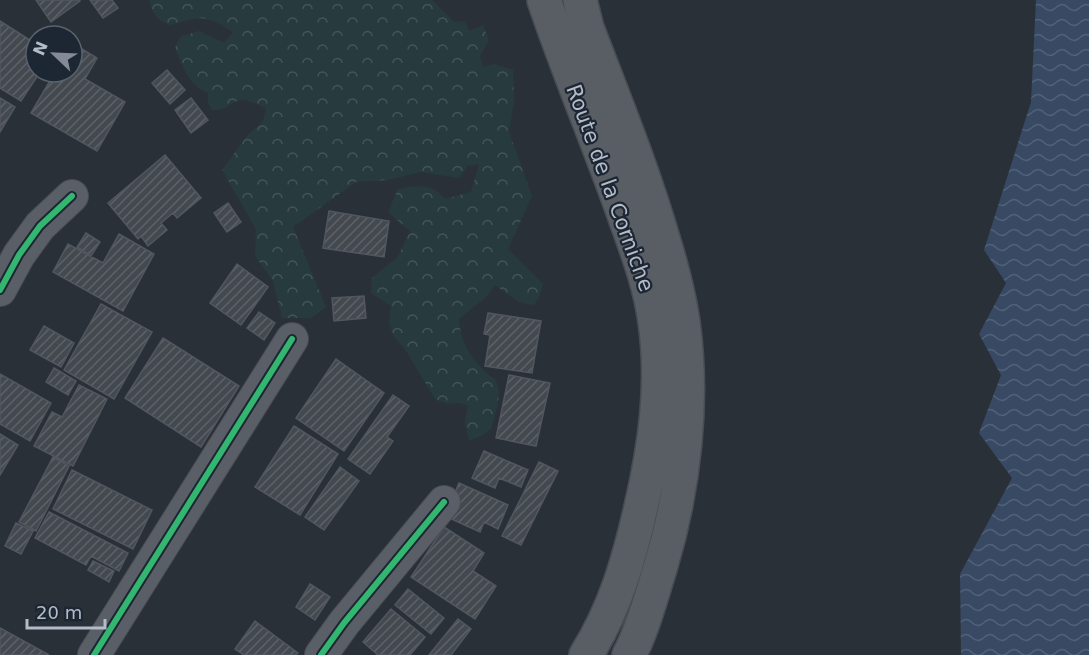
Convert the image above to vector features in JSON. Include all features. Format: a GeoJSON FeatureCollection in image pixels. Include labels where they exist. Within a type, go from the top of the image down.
{"type":"FeatureCollection","features":[{"type":"Feature","properties":{"kind":"main road","name":"Route de la Corniche"},"geometry":{"type":"LineString","coordinates":[[544,0],[575,89],[608,170],[645,273],[656,322],[658,383],[656,428],[651,464],[626,572],[597,637],[585,655]]}},
{"type":"Feature","properties":{"kind":"main road","name":"Route de la Corniche"},"geometry":{"type":"LineString","coordinates":[[580,0],[587,28],[652,199],[683,321],[686,359],[686,428],[672,529],[654,588],[629,655]]}},
{"type":"Feature","properties":{"kind":"street"},"geometry":{"type":"LineString","coordinates":[[0,291],[19,255],[40,226],[72,196]]}},
{"type":"Feature","properties":{"kind":"street"},"geometry":{"type":"LineString","coordinates":[[94,655],[292,339]]}},
{"type":"Feature","properties":{"kind":"street"},"geometry":{"type":"LineString","coordinates":[[321,655],[344,623],[444,502]]}},
{"type":"Feature","properties":{"kind":"green space"},"geometry":{"type":"Polygon","coordinates":[[[150,0],[432,0],[454,22],[465,21],[469,31],[483,25],[489,40],[480,56],[483,67],[494,64],[513,70],[514,100],[509,132],[532,196],[508,249],[543,284],[534,305],[518,301],[495,285],[486,297],[459,319],[461,335],[467,349],[497,384],[498,402],[491,429],[469,441],[465,422],[468,405],[447,404],[435,399],[405,349],[394,337],[389,323],[391,306],[371,293],[372,278],[398,257],[410,231],[388,212],[398,189],[424,186],[435,190],[445,199],[471,192],[479,164],[467,166],[459,178],[420,172],[389,180],[356,182],[293,227],[326,307],[311,318],[282,318],[273,281],[255,256],[256,229],[222,170],[247,136],[263,121],[266,108],[241,100],[221,109],[212,110],[208,103],[208,93],[191,81],[175,48],[180,37],[199,31],[224,43],[233,32],[202,18],[170,25],[156,16],[150,0]]]}},
{"type":"Feature","properties":{"kind":"water"},"geometry":{"type":"Polygon","coordinates":[[[1036,0],[1089,0],[1089,655],[961,655],[960,574],[1012,478],[979,433],[1001,375],[979,334],[1006,283],[984,250],[1031,102],[1036,0]]]}},
{"type":"Feature","properties":{"kind":"building"},"geometry":{"type":"Polygon","coordinates":[[[36,0],[79,0],[80,1],[51,22],[36,0]]]}},
{"type":"Feature","properties":{"kind":"building"},"geometry":{"type":"Polygon","coordinates":[[[90,0],[112,0],[118,8],[103,18],[90,0]]]}},
{"type":"Feature","properties":{"kind":"building"},"geometry":{"type":"Polygon","coordinates":[[[0,21],[24,36],[24,84],[32,84],[21,101],[0,88],[0,21]]]}},
{"type":"Feature","properties":{"kind":"building"},"geometry":{"type":"Polygon","coordinates":[[[84,50],[97,58],[85,79],[125,102],[97,151],[31,113],[48,84],[84,84],[84,50]]]}},
{"type":"Feature","properties":{"kind":"building"},"geometry":{"type":"Polygon","coordinates":[[[167,70],[185,90],[170,104],[152,83],[167,70]]]}},
{"type":"Feature","properties":{"kind":"building"},"geometry":{"type":"Polygon","coordinates":[[[0,98],[15,107],[0,132],[0,98]]]}},
{"type":"Feature","properties":{"kind":"building"},"geometry":{"type":"Polygon","coordinates":[[[191,98],[208,120],[191,133],[175,110],[191,98]]]}},
{"type":"Feature","properties":{"kind":"building"},"geometry":{"type":"Polygon","coordinates":[[[165,155],[201,198],[177,218],[173,213],[161,223],[167,230],[148,246],[141,236],[138,239],[108,203],[165,155]]]}},
{"type":"Feature","properties":{"kind":"building"},"geometry":{"type":"Polygon","coordinates":[[[228,203],[241,222],[227,232],[214,213],[228,203]]]}},
{"type":"Feature","properties":{"kind":"building"},"geometry":{"type":"Polygon","coordinates":[[[329,211],[389,221],[384,257],[323,248],[329,211]]]}},
{"type":"Feature","properties":{"kind":"building"},"geometry":{"type":"Polygon","coordinates":[[[86,233],[100,242],[91,256],[77,247],[86,233]]]}},
{"type":"Feature","properties":{"kind":"building"},"geometry":{"type":"Polygon","coordinates":[[[119,234],[154,254],[123,311],[53,272],[68,244],[103,263],[119,234]]]}},
{"type":"Feature","properties":{"kind":"building"},"geometry":{"type":"Polygon","coordinates":[[[237,264],[268,287],[241,325],[210,303],[237,264]]]}},
{"type":"Feature","properties":{"kind":"building"},"geometry":{"type":"Polygon","coordinates":[[[364,296],[366,318],[334,321],[332,298],[364,296]]]}},
{"type":"Feature","properties":{"kind":"building"},"geometry":{"type":"Polygon","coordinates":[[[101,304],[152,332],[114,399],[64,370],[101,304]]]}},
{"type":"Feature","properties":{"kind":"building"},"geometry":{"type":"Polygon","coordinates":[[[259,312],[275,323],[264,340],[247,328],[259,312]]]}},
{"type":"Feature","properties":{"kind":"building"},"geometry":{"type":"Polygon","coordinates":[[[488,313],[541,321],[532,373],[485,366],[490,335],[484,334],[488,313]]]}},
{"type":"Feature","properties":{"kind":"building"},"geometry":{"type":"Polygon","coordinates":[[[44,326],[74,343],[61,367],[30,350],[44,326]]]}},
{"type":"Feature","properties":{"kind":"building"},"geometry":{"type":"Polygon","coordinates":[[[163,338],[239,386],[201,447],[125,398],[163,338]]]}},
{"type":"Feature","properties":{"kind":"building"},"geometry":{"type":"Polygon","coordinates":[[[336,359],[384,393],[344,451],[296,418],[336,359]]]}},
{"type":"Feature","properties":{"kind":"building"},"geometry":{"type":"Polygon","coordinates":[[[54,368],[76,381],[68,395],[46,382],[54,368]]]}},
{"type":"Feature","properties":{"kind":"building"},"geometry":{"type":"Polygon","coordinates":[[[0,374],[51,403],[30,441],[0,424],[0,374]]]}},
{"type":"Feature","properties":{"kind":"building"},"geometry":{"type":"Polygon","coordinates":[[[509,375],[550,383],[536,446],[496,438],[509,375]]]}},
{"type":"Feature","properties":{"kind":"building"},"geometry":{"type":"Polygon","coordinates":[[[79,385],[107,399],[73,466],[34,446],[52,412],[62,417],[79,385]]]}},
{"type":"Feature","properties":{"kind":"building"},"geometry":{"type":"Polygon","coordinates":[[[393,395],[409,406],[387,437],[393,441],[370,474],[348,459],[393,395]]]}},
{"type":"Feature","properties":{"kind":"building"},"geometry":{"type":"Polygon","coordinates":[[[294,426],[338,454],[300,515],[255,487],[294,426]]]}},
{"type":"Feature","properties":{"kind":"building"},"geometry":{"type":"Polygon","coordinates":[[[0,434],[18,445],[0,475],[0,434]]]}},
{"type":"Feature","properties":{"kind":"building"},"geometry":{"type":"Polygon","coordinates":[[[484,451],[528,470],[521,487],[499,478],[495,488],[472,478],[484,451]]]}},
{"type":"Feature","properties":{"kind":"building"},"geometry":{"type":"Polygon","coordinates":[[[53,457],[69,466],[36,531],[19,522],[53,457]]]}},
{"type":"Feature","properties":{"kind":"building"},"geometry":{"type":"Polygon","coordinates":[[[539,462],[558,471],[521,545],[502,536],[539,462]]]}},
{"type":"Feature","properties":{"kind":"building"},"geometry":{"type":"Polygon","coordinates":[[[340,467],[359,481],[324,530],[305,517],[340,467]]]}},
{"type":"Feature","properties":{"kind":"building"},"geometry":{"type":"Polygon","coordinates":[[[72,470],[152,510],[133,549],[53,509],[72,470]]]}},
{"type":"Feature","properties":{"kind":"building"},"geometry":{"type":"Polygon","coordinates":[[[459,483],[508,505],[498,529],[484,522],[480,532],[445,516],[459,483]]]}},
{"type":"Feature","properties":{"kind":"building"},"geometry":{"type":"Polygon","coordinates":[[[49,512],[128,553],[119,571],[91,556],[86,565],[35,538],[49,512]]]}},
{"type":"Feature","properties":{"kind":"building"},"geometry":{"type":"Polygon","coordinates":[[[16,523],[33,531],[21,554],[5,546],[16,523]]]}},
{"type":"Feature","properties":{"kind":"building"},"geometry":{"type":"Polygon","coordinates":[[[444,527],[484,553],[473,571],[496,586],[475,619],[411,577],[444,527]]]}},
{"type":"Feature","properties":{"kind":"building"},"geometry":{"type":"Polygon","coordinates":[[[93,561],[114,571],[109,582],[88,570],[93,561]]]}},
{"type":"Feature","properties":{"kind":"building"},"geometry":{"type":"Polygon","coordinates":[[[310,584],[330,597],[315,620],[296,607],[310,584]]]}},
{"type":"Feature","properties":{"kind":"building"},"geometry":{"type":"Polygon","coordinates":[[[408,589],[444,618],[431,634],[395,605],[408,589]]]}},
{"type":"Feature","properties":{"kind":"building"},"geometry":{"type":"Polygon","coordinates":[[[391,609],[425,637],[410,655],[378,655],[363,642],[391,609]]]}},
{"type":"Feature","properties":{"kind":"building"},"geometry":{"type":"Polygon","coordinates":[[[458,619],[471,629],[451,655],[429,655],[458,619]]]}},
{"type":"Feature","properties":{"kind":"building"},"geometry":{"type":"Polygon","coordinates":[[[255,621],[298,653],[296,655],[244,655],[235,649],[255,621]]]}},
{"type":"Feature","properties":{"kind":"building"},"geometry":{"type":"Polygon","coordinates":[[[0,628],[49,655],[0,655],[0,628]]]}},
{"type":"Feature","properties":{"kind":"cycle path"},"geometry":{"type":"LineString","coordinates":[[0,290],[19,255],[40,226],[72,196]]}},
{"type":"Feature","properties":{"kind":"cycle path"},"geometry":{"type":"LineString","coordinates":[[94,655],[292,339]]}},
{"type":"Feature","properties":{"kind":"cycle path"},"geometry":{"type":"LineString","coordinates":[[321,655],[344,623],[444,502]]}}]}
